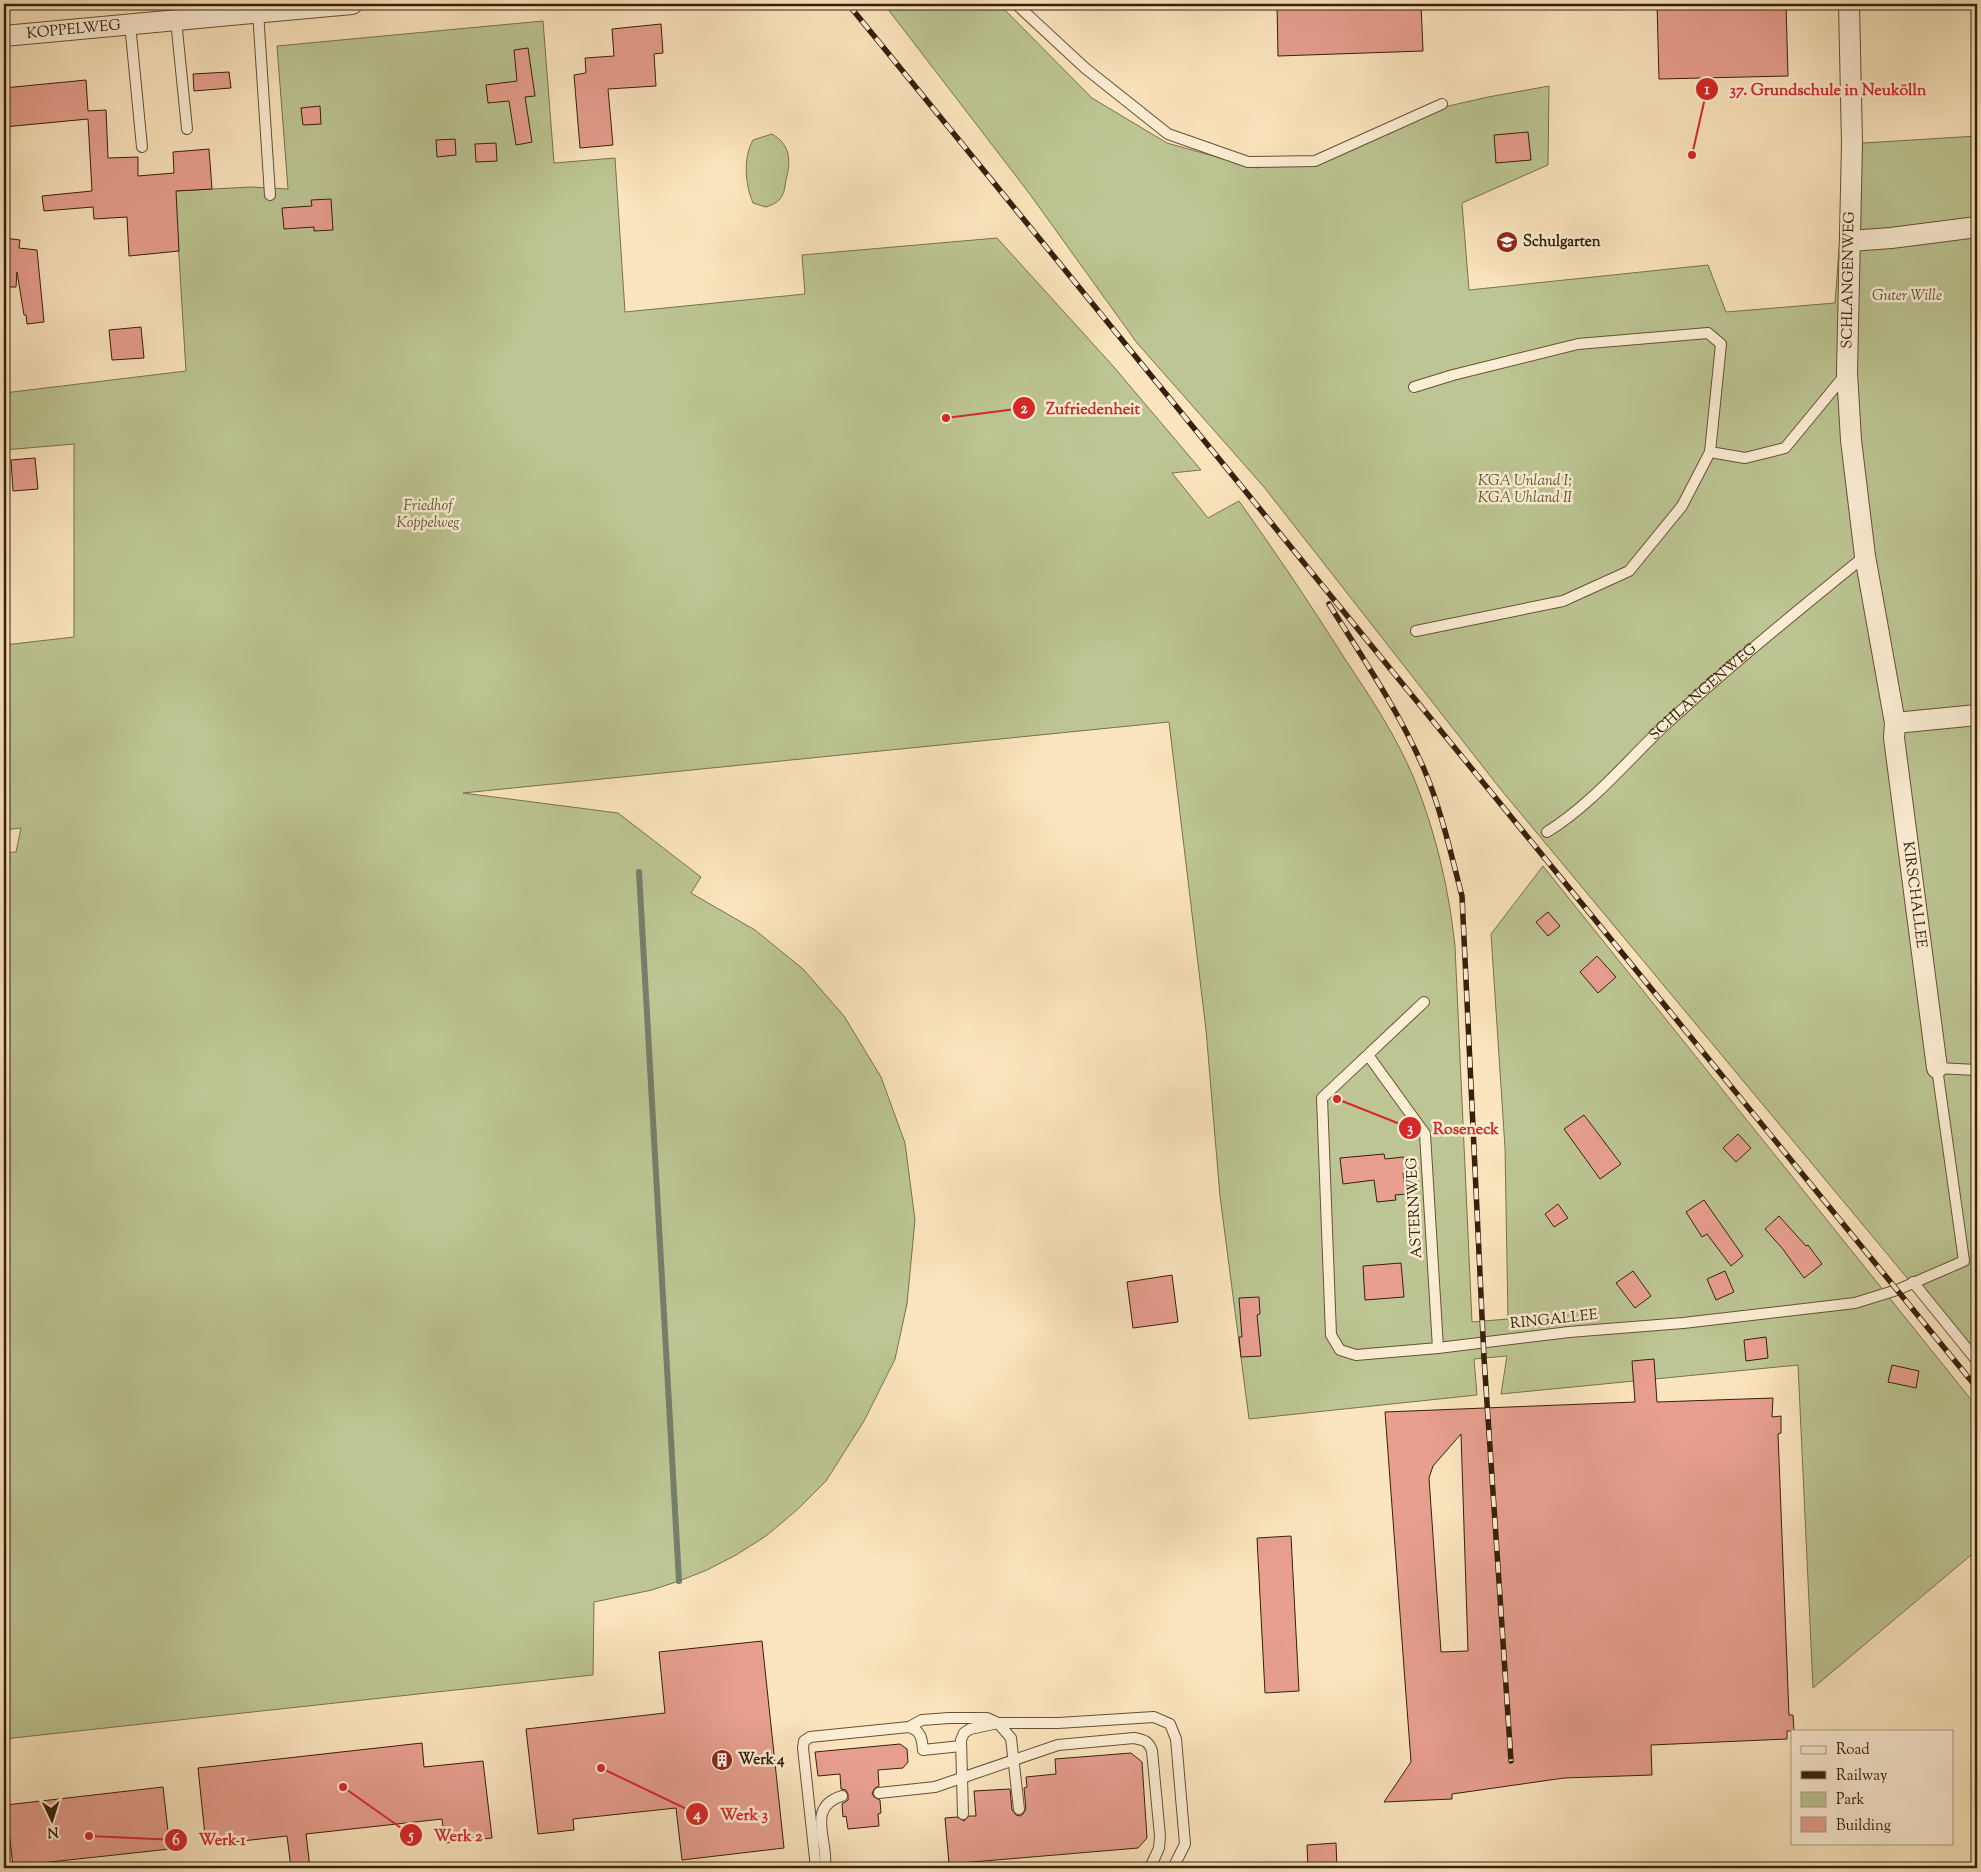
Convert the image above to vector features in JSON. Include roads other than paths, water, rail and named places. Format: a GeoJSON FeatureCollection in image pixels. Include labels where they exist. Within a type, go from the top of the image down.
{"type":"FeatureCollection","features":[{"type":"Feature","properties":{"kind":"street","name":"KOPPELWEG"},"geometry":{"type":"LineString","coordinates":[[4,34],[258,12],[280,7],[352,4]]}},
{"type":"Feature","properties":{"kind":"street","name":"SCHLANGENWEG"},"geometry":{"type":"LineString","coordinates":[[1849,4],[1852,143],[1847,373],[1851,440],[1865,556],[1894,723]]}},
{"type":"Feature","properties":{"kind":"street"},"geometry":{"type":"LineString","coordinates":[[1850,241],[1891,238],[1977,227]]}},
{"type":"Feature","properties":{"kind":"street"},"geometry":{"type":"LineString","coordinates":[[1894,723],[1977,715]]}},
{"type":"Feature","properties":{"kind":"street","name":"KIRSCHALLEE"},"geometry":{"type":"LineString","coordinates":[[1894,723],[1894,738],[1937,1068]]}},
{"type":"Feature","properties":{"kind":"lane"},"geometry":{"type":"LineString","coordinates":[[1016,4],[1085,68],[1168,134],[1248,162],[1315,161],[1442,104]]}},
{"type":"Feature","properties":{"kind":"lane"},"geometry":{"type":"LineString","coordinates":[[258,12],[270,195]]}},
{"type":"Feature","properties":{"kind":"lane"},"geometry":{"type":"LineString","coordinates":[[176,20],[187,129]]}},
{"type":"Feature","properties":{"kind":"lane"},"geometry":{"type":"LineString","coordinates":[[130,24],[142,147]]}},
{"type":"Feature","properties":{"kind":"lane"},"geometry":{"type":"LineString","coordinates":[[1414,387],[1453,375],[1578,344],[1708,333],[1722,344],[1710,452],[1682,506],[1629,571],[1563,601],[1416,631]]}},
{"type":"Feature","properties":{"kind":"lane"},"geometry":{"type":"LineString","coordinates":[[1710,452],[1745,458],[1785,448],[1847,373]]}},
{"type":"Feature","properties":{"kind":"lane","name":"SCHLANGENWEG"},"geometry":{"type":"LineString","coordinates":[[1547,832],[1568,818],[1735,662],[1865,556]]}},
{"type":"Feature","properties":{"kind":"lane","name":"RINGALLEE"},"geometry":{"type":"LineString","coordinates":[[1424,1002],[1322,1098],[1331,1335],[1340,1350],[1356,1355],[1438,1348],[1569,1332],[1683,1323],[1855,1303],[1897,1290],[1964,1261],[1937,1068]]}},
{"type":"Feature","properties":{"kind":"lane","name":"ASTERNWEG"},"geometry":{"type":"LineString","coordinates":[[1368,1055],[1425,1134],[1438,1348]]}},
{"type":"Feature","properties":{"kind":"lane"},"geometry":{"type":"LineString","coordinates":[[1937,1068],[1977,1070]]}},
{"type":"Feature","properties":{"kind":"lane"},"geometry":{"type":"LineString","coordinates":[[1913,1282],[1977,1361]]}},
{"type":"Feature","properties":{"kind":"lane"},"geometry":{"type":"LineString","coordinates":[[963,1814],[961,1740],[964,1733],[970,1729],[998,1723],[1058,1723],[1154,1717],[1170,1724],[1176,1739],[1185,1844],[1173,1868]]}},
{"type":"Feature","properties":{"kind":"lane"},"geometry":{"type":"LineString","coordinates":[[816,1868],[803,1748],[804,1741],[810,1737],[909,1727],[922,1720],[987,1718],[998,1723],[1012,1738],[1019,1809]]}},
{"type":"Feature","properties":{"kind":"lane"},"geometry":{"type":"LineString","coordinates":[[909,1727],[915,1729],[920,1734],[923,1750],[961,1746]]}},
{"type":"Feature","properties":{"kind":"lane"},"geometry":{"type":"LineString","coordinates":[[879,1793],[935,1787],[1058,1744],[1134,1738],[1144,1740],[1150,1744],[1152,1751],[1160,1836],[1159,1848],[1150,1868]]}},
{"type":"Feature","properties":{"kind":"lane"},"geometry":{"type":"LineString","coordinates":[[824,1868],[821,1818],[823,1807],[831,1799],[842,1796]]}},
{"type":"Feature","properties":{"kind":"waterway"},"geometry":{"type":"LineString","coordinates":[[639,872],[679,1581]]}},
{"type":"Feature","properties":{"kind":"railway"},"geometry":{"type":"LineString","coordinates":[[848,4],[1977,1388]]}},
{"type":"Feature","properties":{"kind":"railway"},"geometry":{"type":"LineString","coordinates":[[1329,604],[1392,705],[1414,747],[1441,816],[1462,896],[1484,1358],[1511,1761]]}},
{"type":"Feature","properties":{"kind":"place","name":"37. Grundschule in Neukölln"},"geometry":{"type":"Point","coordinates":[1692,155]}},
{"type":"Feature","properties":{"kind":"place","name":"Schulgarten"},"geometry":{"type":"Point","coordinates":[1507,242]}},
{"type":"Feature","properties":{"kind":"place","name":"Zufriedenheit"},"geometry":{"type":"Point","coordinates":[946,418]}},
{"type":"Feature","properties":{"kind":"place","name":"Roseneck"},"geometry":{"type":"Point","coordinates":[1337,1099]}},
{"type":"Feature","properties":{"kind":"place","name":"Werk 4"},"geometry":{"type":"Point","coordinates":[722,1760]}},
{"type":"Feature","properties":{"kind":"place","name":"Werk 3"},"geometry":{"type":"Point","coordinates":[601,1768]}},
{"type":"Feature","properties":{"kind":"place","name":"Werk 2"},"geometry":{"type":"Point","coordinates":[343,1787]}},
{"type":"Feature","properties":{"kind":"place","name":"Werk 1"},"geometry":{"type":"Point","coordinates":[89,1836]}},
{"type":"Feature","properties":{"kind":"park label","name":"Guter Wille"},"geometry":{"type":"Point","coordinates":[1907,296]}},
{"type":"Feature","properties":{"kind":"park label","name":"KGA Unland I; KGA Uhland II"},"geometry":{"type":"Point","coordinates":[1525,490]}},
{"type":"Feature","properties":{"kind":"park label","name":"Friedhof Koppelweg"},"geometry":{"type":"Point","coordinates":[428,514]}}]}
